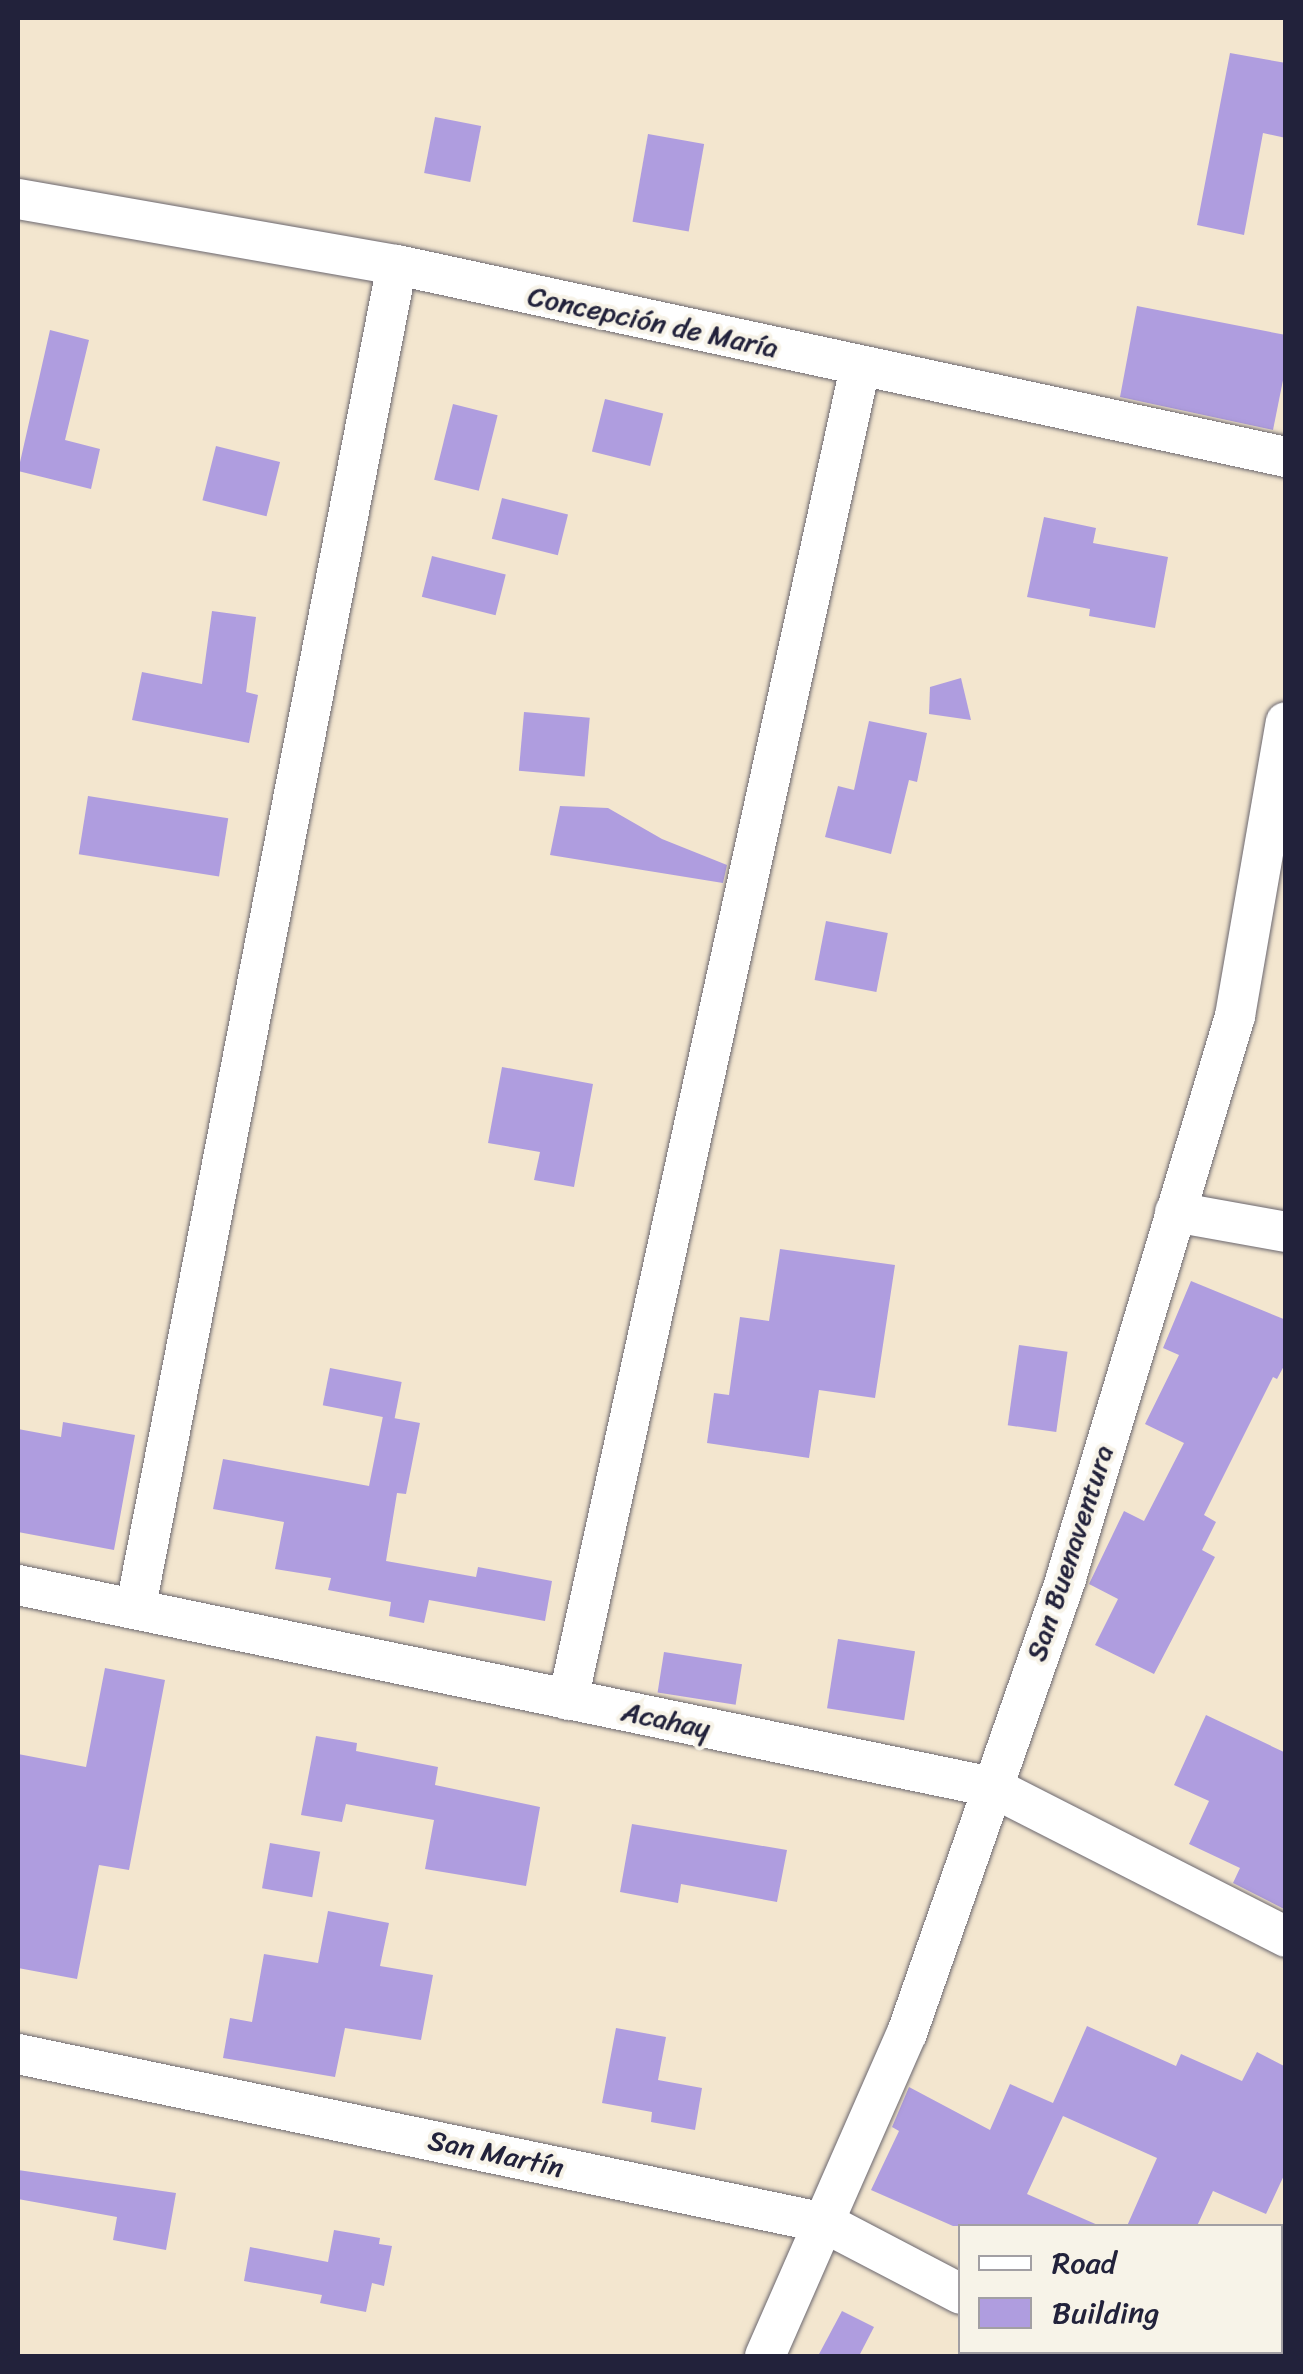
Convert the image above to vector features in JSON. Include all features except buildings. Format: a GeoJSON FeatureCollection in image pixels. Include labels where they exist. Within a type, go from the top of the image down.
{"type":"FeatureCollection","features":[{"type":"Feature","properties":{"kind":"street","name":"Concepción de María"},"geometry":{"type":"LineString","coordinates":[[18,198],[396,265],[1286,458]]}},
{"type":"Feature","properties":{"kind":"street"},"geometry":{"type":"LineString","coordinates":[[136,1606],[396,265]]}},
{"type":"Feature","properties":{"kind":"street"},"geometry":{"type":"LineString","coordinates":[[568,1700],[860,368]]}},
{"type":"Feature","properties":{"kind":"street","name":"San Buenaventura"},"geometry":{"type":"LineString","coordinates":[[765,2356],[907,2033],[1066,1578],[1234,1016],[1286,722]]}},
{"type":"Feature","properties":{"kind":"street"},"geometry":{"type":"LineString","coordinates":[[1176,1212],[1286,1232]]}},
{"type":"Feature","properties":{"kind":"street","name":"Acahay"},"geometry":{"type":"LineString","coordinates":[[18,1585],[136,1606],[992,1788],[1286,1937]]}},
{"type":"Feature","properties":{"kind":"street","name":"San Martín"},"geometry":{"type":"LineString","coordinates":[[18,2054],[826,2223],[958,2293]]}}]}
